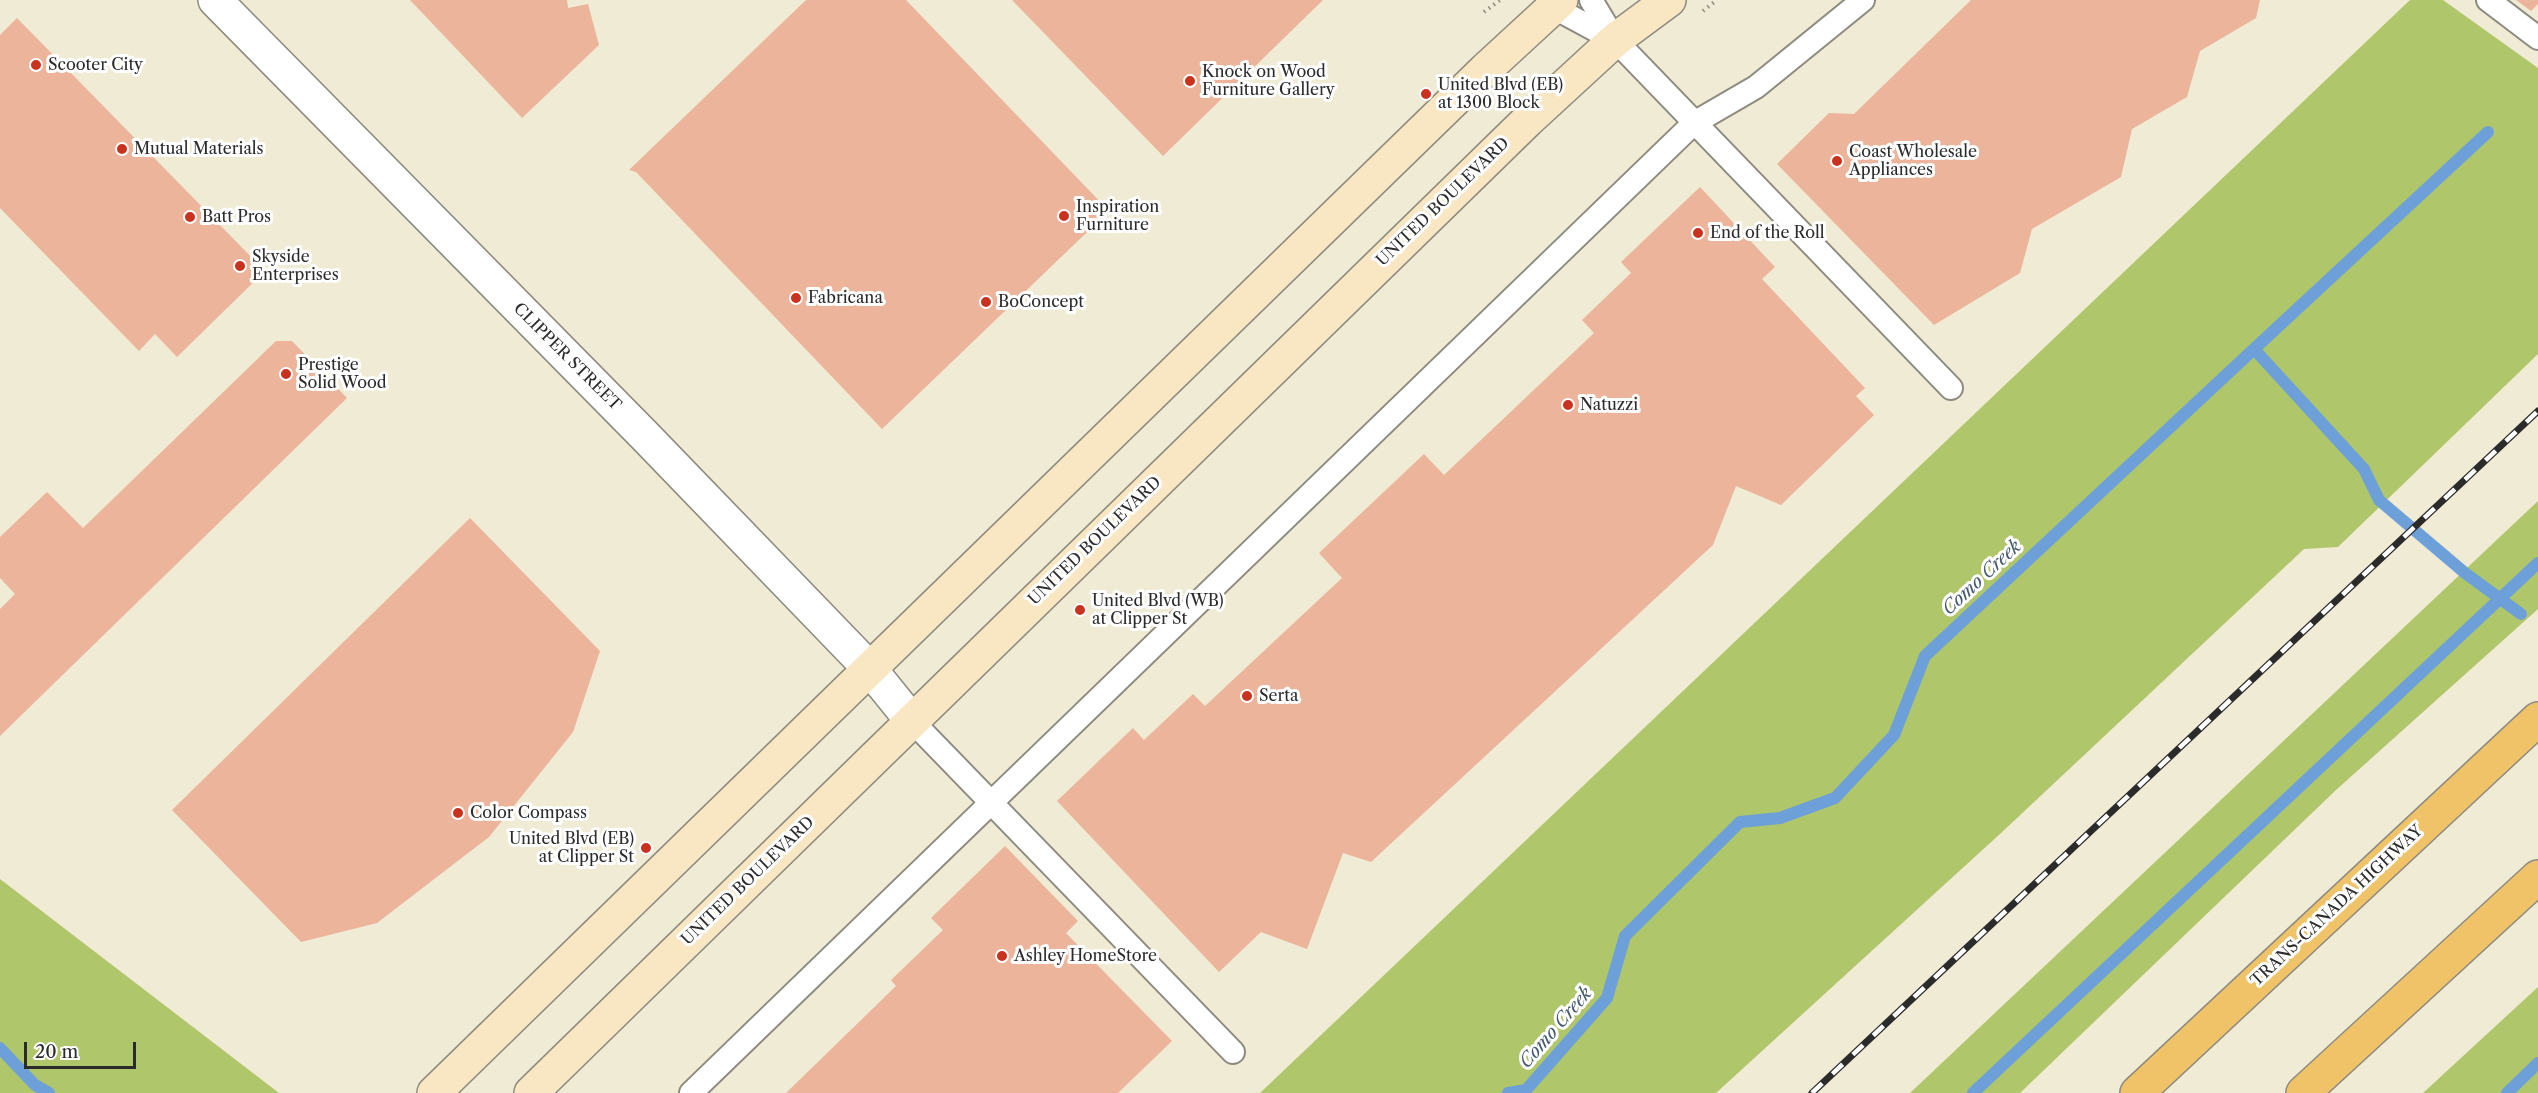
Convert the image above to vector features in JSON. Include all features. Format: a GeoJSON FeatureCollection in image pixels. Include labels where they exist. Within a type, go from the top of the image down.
{"type":"FeatureCollection","features":[{"type":"Feature","properties":{"kind":"highway","name":"TRANS-CANADA HIGHWAY"},"geometry":{"type":"LineString","coordinates":[[2137,1093],[2538,719]]}},
{"type":"Feature","properties":{"kind":"highway"},"geometry":{"type":"LineString","coordinates":[[2303,1093],[2538,877]]}},
{"type":"Feature","properties":{"kind":"main road","name":"UNITED BOULEVARD"},"geometry":{"type":"LineString","coordinates":[[531,1093],[1520,128],[1615,40],[1669,0]]}},
{"type":"Feature","properties":{"kind":"main road"},"geometry":{"type":"LineString","coordinates":[[434,1093],[1554,2]]}},
{"type":"Feature","properties":{"kind":"street","name":"CLIPPER STREET"},"geometry":{"type":"LineString","coordinates":[[215,0],[645,436],[870,669],[912,720]]}},
{"type":"Feature","properties":{"kind":"lane"},"geometry":{"type":"LineString","coordinates":[[1591,0],[1615,40],[1951,388]]}},
{"type":"Feature","properties":{"kind":"lane"},"geometry":{"type":"LineString","coordinates":[[691,1093],[1694,123],[1756,87],[1863,0]]}},
{"type":"Feature","properties":{"kind":"lane"},"geometry":{"type":"LineString","coordinates":[[2488,0],[2538,38]]}},
{"type":"Feature","properties":{"kind":"lane"},"geometry":{"type":"LineString","coordinates":[[1554,2],[1615,40]]}},
{"type":"Feature","properties":{"kind":"lane"},"geometry":{"type":"LineString","coordinates":[[912,720],[989,803],[1233,1052]]}},
{"type":"Feature","properties":{"kind":"path"},"geometry":{"type":"LineString","coordinates":[[1484,12],[1500,0]]}},
{"type":"Feature","properties":{"kind":"green space"},"geometry":{"type":"Polygon","coordinates":[[[2410,0],[2443,0],[2538,68],[2538,354],[2338,547],[2304,549],[2001,833],[1716,1093],[1260,1093],[2410,0]]]}},
{"type":"Feature","properties":{"kind":"green space"},"geometry":{"type":"Polygon","coordinates":[[[2538,501],[2538,609],[2336,790],[2020,1093],[1910,1093],[2538,501]]]}},
{"type":"Feature","properties":{"kind":"green space"},"geometry":{"type":"Polygon","coordinates":[[[0,879],[279,1093],[0,1093],[0,879]]]}},
{"type":"Feature","properties":{"kind":"green space"},"geometry":{"type":"Polygon","coordinates":[[[2538,987],[2538,1093],[2423,1093],[2538,987]]]}},
{"type":"Feature","properties":{"kind":"building"},"geometry":{"type":"Polygon","coordinates":[[[410,0],[567,0],[568,8],[588,4],[599,45],[522,118],[410,0]]]}},
{"type":"Feature","properties":{"kind":"building"},"geometry":{"type":"Polygon","coordinates":[[[806,0],[906,0],[1109,211],[882,429],[636,172],[629,170],[806,0]]]}},
{"type":"Feature","properties":{"kind":"building"},"geometry":{"type":"Polygon","coordinates":[[[1012,0],[1323,0],[1163,156],[1012,0]]]}},
{"type":"Feature","properties":{"kind":"building"},"geometry":{"type":"Polygon","coordinates":[[[1971,0],[2260,0],[2256,18],[2200,51],[2187,97],[2132,129],[2121,177],[2032,229],[2020,273],[1934,325],[1777,164],[1829,113],[1854,114],[1971,0]]]}},
{"type":"Feature","properties":{"kind":"building"},"geometry":{"type":"Polygon","coordinates":[[[2516,0],[2538,0],[2538,4],[2531,11],[2516,0]]]}},
{"type":"Feature","properties":{"kind":"building"},"geometry":{"type":"Polygon","coordinates":[[[17,18],[265,271],[177,357],[155,334],[139,351],[0,208],[0,35],[17,18]]]}},
{"type":"Feature","properties":{"kind":"building"},"geometry":{"type":"Polygon","coordinates":[[[1700,187],[1775,267],[1762,279],[1865,388],[1856,396],[1874,415],[1781,505],[1736,486],[1713,545],[1371,862],[1343,853],[1307,949],[1261,932],[1219,972],[1057,801],[1133,728],[1144,740],[1193,694],[1205,706],[1342,578],[1319,553],[1424,454],[1444,475],[1594,333],[1582,320],[1631,273],[1621,262],[1700,187]]]}},
{"type":"Feature","properties":{"kind":"building"},"geometry":{"type":"Polygon","coordinates":[[[276,341],[292,341],[347,398],[0,736],[0,609],[15,594],[0,578],[0,537],[47,492],[83,528],[276,341]]]}},
{"type":"Feature","properties":{"kind":"building"},"geometry":{"type":"Polygon","coordinates":[[[470,518],[600,651],[573,732],[489,837],[377,923],[301,942],[172,810],[470,518]]]}},
{"type":"Feature","properties":{"kind":"building","name":"Ashley HomeStore"},"geometry":{"type":"Polygon","coordinates":[[[1005,846],[1078,921],[1066,933],[1172,1041],[1118,1093],[786,1093],[896,986],[891,980],[943,930],[931,918],[1005,846]]]}},
{"type":"Feature","properties":{"kind":"waterway"},"geometry":{"type":"LineString","coordinates":[[2254,349],[2488,132]]}},
{"type":"Feature","properties":{"kind":"waterway","name":"Como Creek"},"geometry":{"type":"LineString","coordinates":[[1508,1093],[1526,1090],[1607,998],[1625,936],[1740,822],[1780,818],[1835,798],[1894,735],[1925,656],[2254,349],[2364,469],[2379,500],[2465,573],[2521,614]]}},
{"type":"Feature","properties":{"kind":"waterway"},"geometry":{"type":"LineString","coordinates":[[1973,1093],[2538,563]]}},
{"type":"Feature","properties":{"kind":"waterway","name":"Como Creek"},"geometry":{"type":"LineString","coordinates":[[0,1048],[35,1085],[49,1093]]}},
{"type":"Feature","properties":{"kind":"waterway"},"geometry":{"type":"LineString","coordinates":[[2507,1093],[2538,1063]]}},
{"type":"Feature","properties":{"kind":"railway"},"geometry":{"type":"LineString","coordinates":[[1812,1093],[2538,411]]}},
{"type":"Feature","properties":{"kind":"place","name":"Scooter City"},"geometry":{"type":"Point","coordinates":[36,65]}},
{"type":"Feature","properties":{"kind":"place","name":"Knock on Wood Furniture Gallery"},"geometry":{"type":"Point","coordinates":[1190,81]}},
{"type":"Feature","properties":{"kind":"place","name":"United Blvd (EB) at 1300 Block"},"geometry":{"type":"Point","coordinates":[1426,94]}},
{"type":"Feature","properties":{"kind":"place","name":"Mutual Materials"},"geometry":{"type":"Point","coordinates":[122,149]}},
{"type":"Feature","properties":{"kind":"place","name":"Coast Wholesale Appliances"},"geometry":{"type":"Point","coordinates":[1837,161]}},
{"type":"Feature","properties":{"kind":"place","name":"Inspiration Furniture"},"geometry":{"type":"Point","coordinates":[1064,216]}},
{"type":"Feature","properties":{"kind":"place","name":"Batt Pros"},"geometry":{"type":"Point","coordinates":[190,217]}},
{"type":"Feature","properties":{"kind":"place","name":"End of the Roll"},"geometry":{"type":"Point","coordinates":[1698,233]}},
{"type":"Feature","properties":{"kind":"place","name":"Skyside Enterprises"},"geometry":{"type":"Point","coordinates":[240,266]}},
{"type":"Feature","properties":{"kind":"place","name":"Fabricana"},"geometry":{"type":"Point","coordinates":[796,298]}},
{"type":"Feature","properties":{"kind":"place","name":"BoConcept"},"geometry":{"type":"Point","coordinates":[986,302]}},
{"type":"Feature","properties":{"kind":"place","name":"Prestige Solid Wood"},"geometry":{"type":"Point","coordinates":[286,374]}},
{"type":"Feature","properties":{"kind":"place","name":"Natuzzi"},"geometry":{"type":"Point","coordinates":[1568,405]}},
{"type":"Feature","properties":{"kind":"place","name":"United Blvd (WB) at Clipper St"},"geometry":{"type":"Point","coordinates":[1080,610]}},
{"type":"Feature","properties":{"kind":"place","name":"Serta"},"geometry":{"type":"Point","coordinates":[1247,696]}},
{"type":"Feature","properties":{"kind":"place","name":"Color Compass"},"geometry":{"type":"Point","coordinates":[458,813]}},
{"type":"Feature","properties":{"kind":"place","name":"United Blvd (EB) at Clipper St"},"geometry":{"type":"Point","coordinates":[646,848]}},
{"type":"Feature","properties":{"kind":"place","name":"Ashley HomeStore"},"geometry":{"type":"Point","coordinates":[1002,956]}}]}
